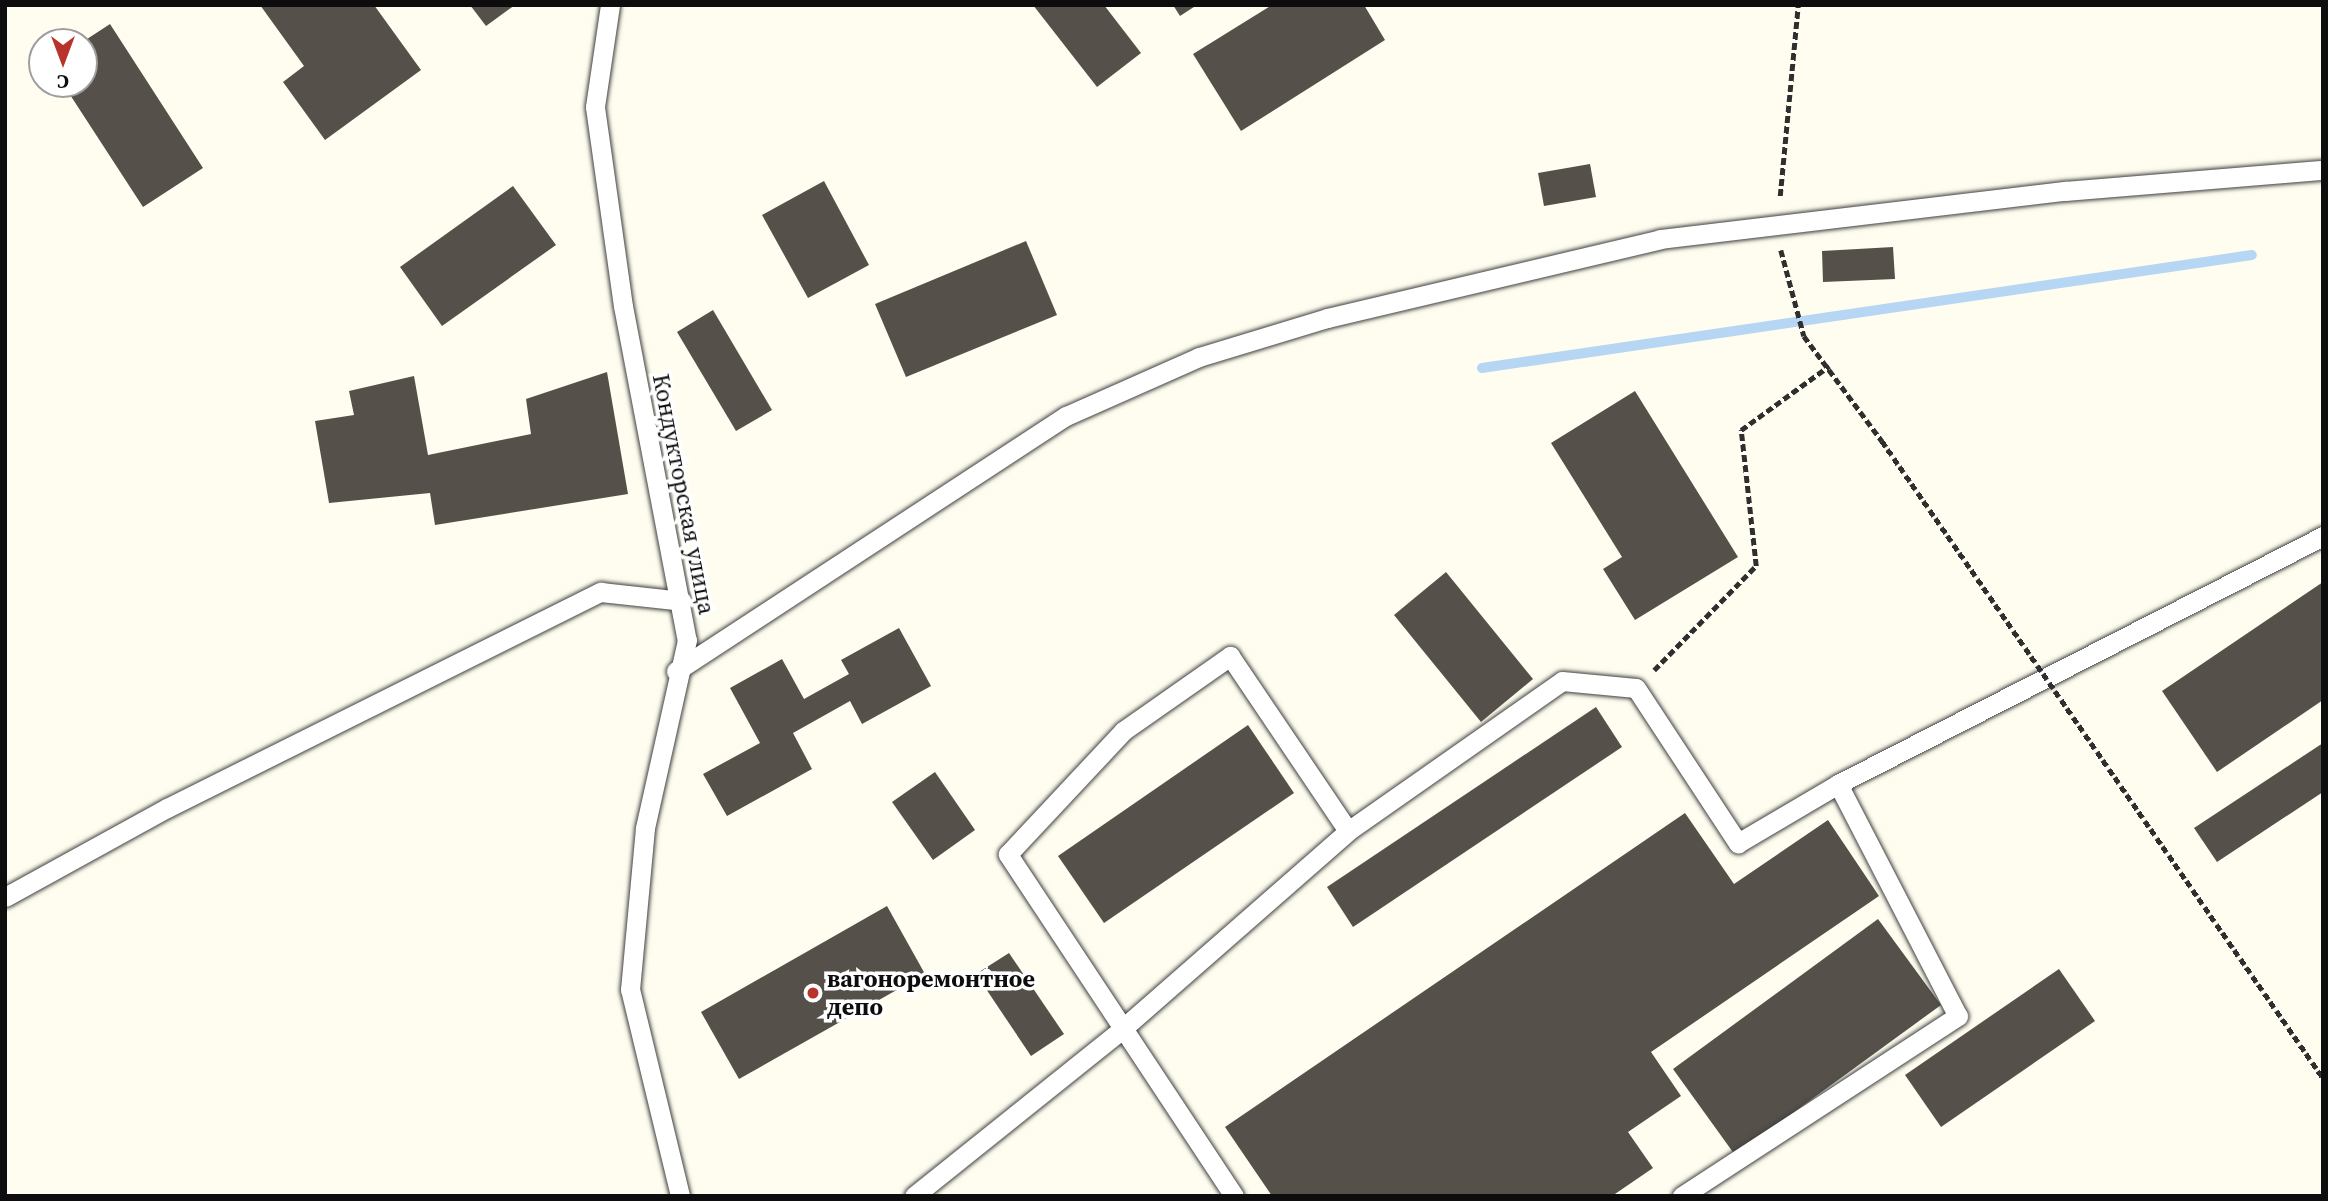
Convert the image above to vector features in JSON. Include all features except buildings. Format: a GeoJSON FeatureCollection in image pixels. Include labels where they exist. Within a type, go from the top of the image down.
{"type":"FeatureCollection","features":[{"type":"Feature","properties":{"kind":"lane","name":"Кондукторская улица"},"geometry":{"type":"LineString","coordinates":[[610,5],[595,107],[623,306],[682,601],[687,640],[676,671],[645,828],[630,989],[680,1196]]}},
{"type":"Feature","properties":{"kind":"lane"},"geometry":{"type":"LineString","coordinates":[[676,671],[1066,416],[1199,357],[1541,264],[1660,239],[1777,229],[2065,191],[2323,170]]}},
{"type":"Feature","properties":{"kind":"lane"},"geometry":{"type":"LineString","coordinates":[[914,1196],[1121,1030],[1348,831],[1562,681],[1636,688],[1738,843],[1838,784],[2323,536]]}},
{"type":"Feature","properties":{"kind":"lane"},"geometry":{"type":"LineString","coordinates":[[5,897],[167,808],[601,592],[682,601]]}},
{"type":"Feature","properties":{"kind":"lane"},"geometry":{"type":"LineString","coordinates":[[1234,1196],[1121,1030],[1008,855],[1123,731],[1230,656],[1348,831]]}},
{"type":"Feature","properties":{"kind":"lane"},"geometry":{"type":"LineString","coordinates":[[1682,1196],[1958,1016],[1838,784]]}},
{"type":"Feature","properties":{"kind":"path"},"geometry":{"type":"LineString","coordinates":[[1798,5],[1777,229],[1786,282],[1804,336],[1829,366],[1882,441],[2323,1078]]}},
{"type":"Feature","properties":{"kind":"path"},"geometry":{"type":"LineString","coordinates":[[1636,688],[1756,566],[1741,430],[1829,366]]}},
{"type":"Feature","properties":{"kind":"waterway"},"geometry":{"type":"LineString","coordinates":[[1482,368],[2252,255]]}},
{"type":"Feature","properties":{"kind":"place","name":"вагоноремонтное депо"},"geometry":{"type":"Point","coordinates":[813,993]}}]}
